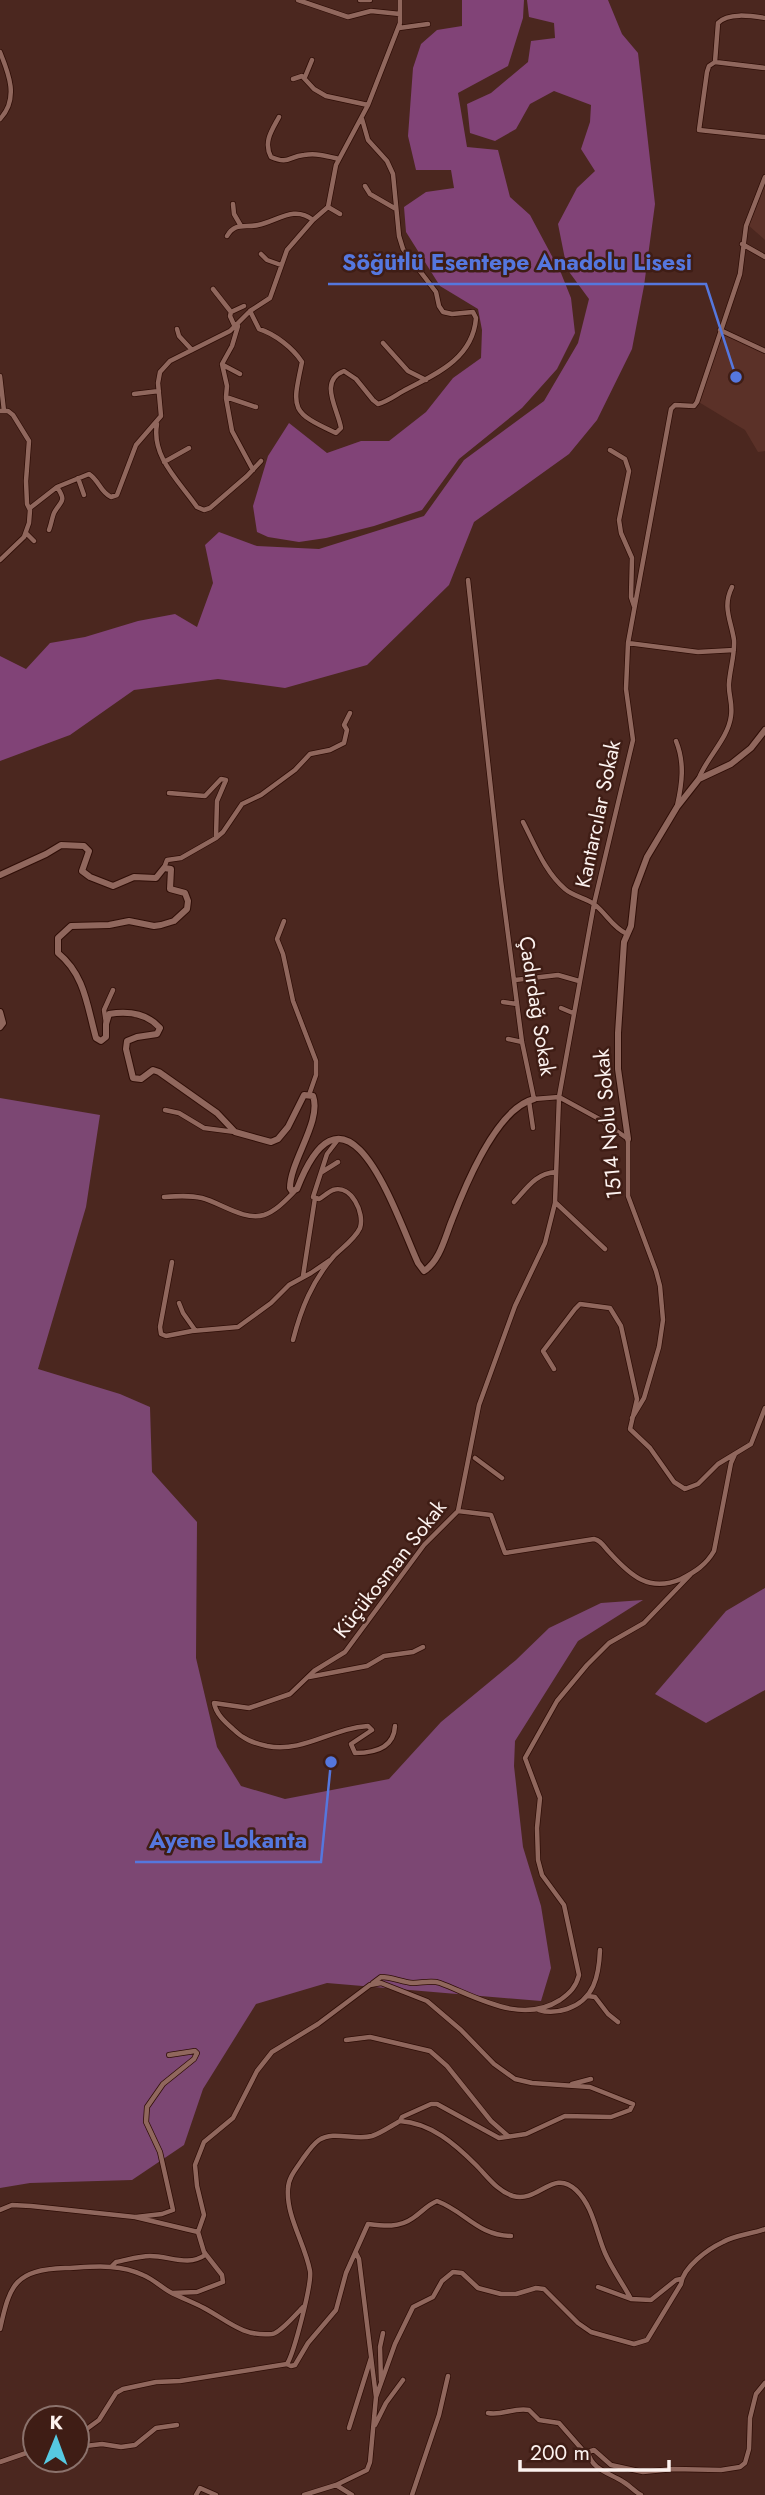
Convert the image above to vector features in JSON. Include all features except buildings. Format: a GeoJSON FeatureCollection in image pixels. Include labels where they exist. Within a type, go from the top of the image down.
{"type":"FeatureCollection","features":[{"type":"Feature","properties":{"kind":"street"},"geometry":{"type":"LineString","coordinates":[[298,0],[348,17],[371,12],[400,14]]}},
{"type":"Feature","properties":{"kind":"street"},"geometry":{"type":"LineString","coordinates":[[359,0],[370,0]]}},
{"type":"Feature","properties":{"kind":"street"},"geometry":{"type":"LineString","coordinates":[[30,508],[57,487],[89,474],[95,477],[104,494],[111,497],[117,495],[136,445],[161,416],[160,372],[170,361],[237,326],[250,311],[270,298],[288,250],[313,220],[328,207],[339,159],[362,119],[400,23],[400,0],[393,0]]}},
{"type":"Feature","properties":{"kind":"street"},"geometry":{"type":"LineString","coordinates":[[715,62],[717,28],[722,18],[765,18]]}},
{"type":"Feature","properties":{"kind":"street"},"geometry":{"type":"LineString","coordinates":[[398,28],[428,24]]}},
{"type":"Feature","properties":{"kind":"street"},"geometry":{"type":"LineString","coordinates":[[0,52],[9,71],[11,85],[8,106],[0,119]]}},
{"type":"Feature","properties":{"kind":"street"},"geometry":{"type":"LineString","coordinates":[[305,77],[312,60]]}},
{"type":"Feature","properties":{"kind":"street"},"geometry":{"type":"LineString","coordinates":[[765,68],[715,62],[709,66],[699,130],[765,137]]}},
{"type":"Feature","properties":{"kind":"street"},"geometry":{"type":"LineString","coordinates":[[293,79],[305,77],[314,89],[326,96],[368,105]]}},
{"type":"Feature","properties":{"kind":"street"},"geometry":{"type":"LineString","coordinates":[[279,117],[267,140],[271,157],[285,161],[308,155],[339,159]]}},
{"type":"Feature","properties":{"kind":"street"},"geometry":{"type":"LineString","coordinates":[[250,311],[259,329],[288,347],[302,362],[295,394],[301,413],[305,418],[336,432],[341,428],[331,394],[335,375],[344,371],[350,375],[378,404],[438,373],[460,356],[471,338],[476,318],[473,312],[443,312],[436,292],[403,249],[391,167],[371,147],[362,119]]}},
{"type":"Feature","properties":{"kind":"street"},"geometry":{"type":"LineString","coordinates":[[765,177],[746,226],[740,274],[720,330],[765,351]]}},
{"type":"Feature","properties":{"kind":"street"},"geometry":{"type":"LineString","coordinates":[[365,186],[370,194],[397,210]]}},
{"type":"Feature","properties":{"kind":"street"},"geometry":{"type":"LineString","coordinates":[[233,204],[241,226]]}},
{"type":"Feature","properties":{"kind":"street"},"geometry":{"type":"LineString","coordinates":[[328,207],[340,215]]}},
{"type":"Feature","properties":{"kind":"street"},"geometry":{"type":"LineString","coordinates":[[227,236],[231,230],[241,226],[259,225],[293,213],[307,215],[313,220]]}},
{"type":"Feature","properties":{"kind":"street"},"geometry":{"type":"LineString","coordinates":[[743,244],[765,257]]}},
{"type":"Feature","properties":{"kind":"street"},"geometry":{"type":"LineString","coordinates":[[261,254],[267,260],[281,265]]}},
{"type":"Feature","properties":{"kind":"street"},"geometry":{"type":"LineString","coordinates":[[213,289],[231,312],[230,316],[237,326],[232,346],[222,364],[232,431],[253,470]]}},
{"type":"Feature","properties":{"kind":"street"},"geometry":{"type":"LineString","coordinates":[[231,312],[244,306]]}},
{"type":"Feature","properties":{"kind":"street"},"geometry":{"type":"LineString","coordinates":[[177,329],[179,336],[192,350]]}},
{"type":"Feature","properties":{"kind":"street","name":"Kantarcılar Sokak"},"geometry":{"type":"LineString","coordinates":[[559,1097],[594,904],[633,740],[626,690],[628,643],[671,409],[674,405],[694,406],[697,402],[720,330]]}},
{"type":"Feature","properties":{"kind":"street"},"geometry":{"type":"LineString","coordinates":[[383,343],[408,371],[426,380]]}},
{"type":"Feature","properties":{"kind":"street"},"geometry":{"type":"LineString","coordinates":[[222,364],[240,374]]}},
{"type":"Feature","properties":{"kind":"street"},"geometry":{"type":"LineString","coordinates":[[0,376],[2,411],[13,415],[29,441],[26,481],[27,504],[30,508],[26,533],[0,560]]}},
{"type":"Feature","properties":{"kind":"street"},"geometry":{"type":"LineString","coordinates":[[134,394],[159,391]]}},
{"type":"Feature","properties":{"kind":"street"},"geometry":{"type":"LineString","coordinates":[[226,397],[256,407]]}},
{"type":"Feature","properties":{"kind":"street"},"geometry":{"type":"LineString","coordinates":[[157,423],[155,436],[164,461],[197,507],[204,510],[210,508],[261,461]]}},
{"type":"Feature","properties":{"kind":"street"},"geometry":{"type":"LineString","coordinates":[[164,461],[189,448]]}},
{"type":"Feature","properties":{"kind":"street"},"geometry":{"type":"LineString","coordinates":[[610,450],[625,459],[629,471],[619,520],[621,533],[632,558],[631,597],[634,606]]}},
{"type":"Feature","properties":{"kind":"street"},"geometry":{"type":"LineString","coordinates":[[78,478],[84,495]]}},
{"type":"Feature","properties":{"kind":"street"},"geometry":{"type":"LineString","coordinates":[[49,530],[54,514],[62,502],[57,487]]}},
{"type":"Feature","properties":{"kind":"street"},"geometry":{"type":"LineString","coordinates":[[26,533],[34,541]]}},
{"type":"Feature","properties":{"kind":"street","name":"Çadırdağ Sokak"},"geometry":{"type":"LineString","coordinates":[[340,1139],[356,1145],[369,1159],[391,1199],[418,1263],[424,1271],[435,1259],[471,1172],[484,1151],[507,1116],[532,1099],[501,881],[468,580]]}},
{"type":"Feature","properties":{"kind":"street"},"geometry":{"type":"LineString","coordinates":[[699,779],[730,724],[733,704],[729,684],[734,650],[727,600],[732,587]]}},
{"type":"Feature","properties":{"kind":"street"},"geometry":{"type":"LineString","coordinates":[[628,643],[698,652],[734,650]]}},
{"type":"Feature","properties":{"kind":"street"},"geometry":{"type":"LineString","coordinates":[[0,876],[61,845],[73,844],[88,848],[89,854],[82,871],[105,884],[113,886],[134,877],[156,878],[167,860],[181,858],[216,838],[223,832],[237,809],[248,799],[261,795],[295,770],[310,754],[330,750],[344,743],[347,730],[344,725],[350,713]]}},
{"type":"Feature","properties":{"kind":"street"},"geometry":{"type":"LineString","coordinates":[[699,779],[731,764],[751,748],[765,730]]}},
{"type":"Feature","properties":{"kind":"street"},"geometry":{"type":"LineString","coordinates":[[676,741],[682,764],[682,786],[677,807]]}},
{"type":"Feature","properties":{"kind":"street"},"geometry":{"type":"LineString","coordinates":[[169,793],[205,796],[221,779],[226,779],[217,801],[216,838]]}},
{"type":"Feature","properties":{"kind":"street","name":"1514 Nolu Sokak"},"geometry":{"type":"LineString","coordinates":[[632,1418],[644,1398],[659,1347],[663,1320],[656,1271],[628,1196],[628,1139],[618,1069],[620,980],[624,942],[631,926],[635,889],[647,857],[677,807],[699,779]]}},
{"type":"Feature","properties":{"kind":"street"},"geometry":{"type":"LineString","coordinates":[[523,822],[546,866],[559,883],[594,904],[614,927],[627,934]]}},
{"type":"Feature","properties":{"kind":"street"},"geometry":{"type":"LineString","coordinates":[[113,989],[104,1010],[106,1037],[98,1041],[83,986],[71,963],[58,953],[58,938],[71,926],[109,925],[129,921],[154,926],[174,921],[187,909],[187,896],[185,893],[170,890],[172,872],[168,867],[164,868]]}},
{"type":"Feature","properties":{"kind":"street"},"geometry":{"type":"LineString","coordinates":[[284,921],[277,939],[284,954],[293,1001],[316,1061],[316,1075],[309,1095]]}},
{"type":"Feature","properties":{"kind":"street"},"geometry":{"type":"LineString","coordinates":[[515,980],[558,975],[579,981]]}},
{"type":"Feature","properties":{"kind":"street"},"geometry":{"type":"LineString","coordinates":[[503,1002],[517,1004]]}},
{"type":"Feature","properties":{"kind":"street"},"geometry":{"type":"LineString","coordinates":[[561,1008],[573,1013]]}},
{"type":"Feature","properties":{"kind":"street"},"geometry":{"type":"LineString","coordinates":[[0,1012],[3,1023],[0,1027]]}},
{"type":"Feature","properties":{"kind":"street"},"geometry":{"type":"LineString","coordinates":[[106,1024],[109,1014],[115,1013],[142,1015],[152,1019],[160,1028],[157,1034],[127,1041],[126,1049],[133,1078],[141,1079],[149,1072],[159,1072],[216,1113],[235,1132]]}},
{"type":"Feature","properties":{"kind":"street"},"geometry":{"type":"LineString","coordinates":[[508,1040],[522,1042]]}},
{"type":"Feature","properties":{"kind":"street"},"geometry":{"type":"LineString","coordinates":[[165,1110],[179,1114],[204,1128],[235,1132],[271,1142],[278,1139],[288,1127],[304,1095],[309,1095]]}},
{"type":"Feature","properties":{"kind":"street"},"geometry":{"type":"LineString","coordinates":[[295,1191],[292,1191],[290,1184],[315,1104],[309,1095]]}},
{"type":"Feature","properties":{"kind":"street"},"geometry":{"type":"LineString","coordinates":[[533,1128],[532,1099],[559,1097],[601,1120],[628,1139]]}},
{"type":"Feature","properties":{"kind":"street","name":"Küçükosman Sokak"},"geometry":{"type":"LineString","coordinates":[[396,1726],[392,1741],[386,1747],[372,1752],[355,1753],[351,1748],[353,1742],[372,1730],[368,1726],[350,1729],[302,1746],[277,1748],[241,1737],[215,1709],[216,1702],[243,1709],[290,1694],[308,1677],[347,1650],[424,1545],[458,1511],[480,1405],[515,1306],[545,1243],[555,1203],[559,1097]]}},
{"type":"Feature","properties":{"kind":"street"},"geometry":{"type":"LineString","coordinates":[[164,1197],[202,1198],[249,1216],[263,1215],[275,1210],[295,1191],[304,1170],[317,1151],[329,1142],[340,1139]]}},
{"type":"Feature","properties":{"kind":"street"},"geometry":{"type":"LineString","coordinates":[[303,1277],[321,1172],[333,1144],[340,1139]]}},
{"type":"Feature","properties":{"kind":"street"},"geometry":{"type":"LineString","coordinates":[[321,1172],[338,1162]]}},
{"type":"Feature","properties":{"kind":"street"},"geometry":{"type":"LineString","coordinates":[[514,1202],[536,1178],[542,1174],[556,1172]]}},
{"type":"Feature","properties":{"kind":"street"},"geometry":{"type":"LineString","coordinates":[[292,1340],[301,1309],[316,1280],[333,1257],[360,1229],[361,1220],[351,1194],[332,1190],[319,1199],[315,1198]]}},
{"type":"Feature","properties":{"kind":"street"},"geometry":{"type":"LineString","coordinates":[[555,1203],[605,1249]]}},
{"type":"Feature","properties":{"kind":"street"},"geometry":{"type":"LineString","coordinates":[[172,1262],[162,1314],[162,1334],[166,1336],[237,1327],[271,1303],[289,1284],[333,1257]]}},
{"type":"Feature","properties":{"kind":"street"},"geometry":{"type":"LineString","coordinates":[[179,1303],[196,1331]]}},
{"type":"Feature","properties":{"kind":"street"},"geometry":{"type":"LineString","coordinates":[[554,1369],[544,1351],[575,1309],[580,1304],[610,1308],[619,1319],[637,1399],[630,1429],[650,1448],[679,1487],[685,1489],[698,1485],[718,1464],[751,1444],[765,1408]]}},
{"type":"Feature","properties":{"kind":"street"},"geometry":{"type":"LineString","coordinates":[[458,1511],[491,1515],[505,1553],[594,1539],[599,1540],[617,1561],[639,1579],[669,1584],[708,1562],[714,1551],[731,1463],[736,1454]]}},
{"type":"Feature","properties":{"kind":"street"},"geometry":{"type":"LineString","coordinates":[[475,1458],[502,1478]]}},
{"type":"Feature","properties":{"kind":"street"},"geometry":{"type":"LineString","coordinates":[[172,2293],[197,2292],[223,2284],[222,2275],[204,2252],[198,2232],[204,2215],[195,2165],[204,2142],[233,2118],[257,2071],[272,2052],[317,2024],[381,1977],[403,1982],[438,1982],[458,1992],[519,2011],[538,2010],[551,2005],[576,1985],[579,1975],[564,1905],[542,1875],[538,1860],[540,1798],[526,1758],[557,1701],[587,1665],[609,1643],[644,1623],[691,1574]]}},
{"type":"Feature","properties":{"kind":"street"},"geometry":{"type":"LineString","coordinates":[[308,1677],[367,1666],[384,1656],[423,1647]]}},
{"type":"Feature","properties":{"kind":"street"},"geometry":{"type":"LineString","coordinates":[[538,2010],[565,2010],[583,2001],[588,1996],[598,1970],[600,1950]]}},
{"type":"Feature","properties":{"kind":"street"},"geometry":{"type":"LineString","coordinates":[[287,2364],[309,2295],[310,2274],[288,2188],[290,2179],[308,2152],[322,2138],[333,2135],[356,2138],[372,2136],[400,2121],[402,2117],[431,2104],[437,2104],[499,2138],[526,2134],[565,2116],[611,2117],[630,2110],[633,2106],[629,2101],[590,2087],[532,2083],[515,2079],[494,2064],[461,2030],[427,2001],[415,1994],[381,1983],[370,1985]]}},
{"type":"Feature","properties":{"kind":"street"},"geometry":{"type":"LineString","coordinates":[[588,1996],[595,1997],[618,2022]]}},
{"type":"Feature","properties":{"kind":"street"},"geometry":{"type":"LineString","coordinates":[[346,2040],[370,2037],[429,2051],[447,2066],[491,2121],[509,2137]]}},
{"type":"Feature","properties":{"kind":"street"},"geometry":{"type":"LineString","coordinates":[[136,2217],[173,2210],[160,2152],[146,2122],[147,2107],[163,2084],[194,2059],[197,2053],[185,2051],[169,2055]]}},
{"type":"Feature","properties":{"kind":"street"},"geometry":{"type":"LineString","coordinates":[[571,2085],[591,2078]]}},
{"type":"Feature","properties":{"kind":"street"},"geometry":{"type":"LineString","coordinates":[[400,2121],[416,2122],[437,2132],[500,2189],[512,2196],[530,2196],[552,2184],[562,2182],[570,2185],[587,2204],[606,2255],[631,2300]]}},
{"type":"Feature","properties":{"kind":"street"},"geometry":{"type":"LineString","coordinates":[[91,2426],[99,2420],[116,2393],[123,2389],[156,2382],[295,2365],[308,2343],[336,2310],[346,2273],[368,2224],[399,2225],[437,2201],[496,2236],[511,2236]]}},
{"type":"Feature","properties":{"kind":"street"},"geometry":{"type":"LineString","coordinates":[[0,2210],[12,2205],[136,2217],[198,2232]]}},
{"type":"Feature","properties":{"kind":"street"},"geometry":{"type":"LineString","coordinates":[[376,2398],[395,2344],[413,2307],[433,2297],[442,2281],[453,2272],[462,2273],[478,2288],[501,2294],[516,2294],[536,2288],[544,2290],[591,2332],[634,2344],[647,2340],[681,2284],[681,2279],[696,2261],[724,2241],[765,2229]]}},
{"type":"Feature","properties":{"kind":"street"},"geometry":{"type":"LineString","coordinates":[[113,2266],[116,2262],[148,2256],[197,2261],[205,2255],[204,2252]]}},
{"type":"Feature","properties":{"kind":"street"},"geometry":{"type":"LineString","coordinates":[[304,2495],[336,2485],[367,2470],[370,2462],[376,2398],[356,2252]]}},
{"type":"Feature","properties":{"kind":"street"},"geometry":{"type":"LineString","coordinates":[[0,2329],[10,2294],[21,2277],[55,2268],[113,2266],[142,2274],[236,2329],[270,2335],[278,2333],[304,2307]]}},
{"type":"Feature","properties":{"kind":"street"},"geometry":{"type":"LineString","coordinates":[[598,2287],[631,2300],[650,2300],[681,2279]]}},
{"type":"Feature","properties":{"kind":"street"},"geometry":{"type":"LineString","coordinates":[[381,2389],[380,2347],[383,2333]]}},
{"type":"Feature","properties":{"kind":"street"},"geometry":{"type":"LineString","coordinates":[[349,2428],[372,2354]]}},
{"type":"Feature","properties":{"kind":"street"},"geometry":{"type":"LineString","coordinates":[[412,2495],[439,2415],[448,2376]]}},
{"type":"Feature","properties":{"kind":"street"},"geometry":{"type":"LineString","coordinates":[[373,2429],[386,2403],[403,2380]]}},
{"type":"Feature","properties":{"kind":"street"},"geometry":{"type":"LineString","coordinates":[[587,2456],[588,2452],[594,2450],[611,2465],[643,2472],[740,2467],[745,2463],[750,2449],[750,2418],[756,2394],[765,2383]]}},
{"type":"Feature","properties":{"kind":"street"},"geometry":{"type":"LineString","coordinates":[[488,2413],[495,2415],[515,2409],[529,2410],[539,2420],[559,2423],[587,2456],[608,2475],[622,2481],[641,2495]]}},
{"type":"Feature","properties":{"kind":"street"},"geometry":{"type":"LineString","coordinates":[[91,2445],[135,2445],[156,2428],[177,2425]]}},
{"type":"Feature","properties":{"kind":"street"},"geometry":{"type":"LineString","coordinates":[[0,2462],[21,2455]]}},
{"type":"Feature","properties":{"kind":"street"},"geometry":{"type":"LineString","coordinates":[[336,2485],[352,2495]]}},
{"type":"Feature","properties":{"kind":"street"},"geometry":{"type":"LineString","coordinates":[[196,2495],[200,2488],[216,2495]]}},
{"type":"Feature","properties":{"kind":"shaded area"},"geometry":{"type":"Polygon","coordinates":[[[462,0],[524,0],[523,18],[508,66],[458,93],[467,147],[498,150],[510,197],[530,215],[561,273],[571,298],[575,333],[557,369],[522,408],[459,459],[422,510],[326,538],[299,542],[268,537],[257,532],[253,506],[268,456],[289,423],[327,453],[361,441],[389,441],[426,412],[453,378],[481,358],[482,330],[478,309],[440,286],[406,232],[404,207],[426,192],[454,188],[451,170],[416,170],[408,136],[413,68],[421,44],[437,30],[462,26],[462,0]]]}},
{"type":"Feature","properties":{"kind":"shaded area"},"geometry":{"type":"Polygon","coordinates":[[[527,0],[608,0],[622,34],[638,53],[655,204],[632,349],[597,420],[569,454],[474,522],[449,585],[367,665],[285,688],[218,679],[134,690],[70,735],[0,761],[0,656],[26,669],[50,643],[85,637],[138,621],[175,614],[197,627],[213,583],[205,545],[219,532],[257,546],[319,549],[424,516],[464,460],[544,401],[578,343],[589,299],[567,269],[558,224],[577,188],[595,171],[581,149],[590,122],[591,105],[554,91],[530,104],[516,129],[495,141],[470,133],[467,104],[491,93],[528,62],[531,41],[555,38],[554,23],[529,17],[527,0]]]}},
{"type":"Feature","properties":{"kind":"shaded area"},"geometry":{"type":"Polygon","coordinates":[[[765,181],[765,240],[748,225],[765,181]]]}},
{"type":"Feature","properties":{"kind":"shaded area"},"geometry":{"type":"Polygon","coordinates":[[[723,333],[765,353],[765,451],[758,452],[745,430],[697,401],[723,333]]]}},
{"type":"Feature","properties":{"kind":"shaded area"},"geometry":{"type":"Polygon","coordinates":[[[0,1098],[100,1115],[86,1207],[38,1369],[120,1394],[150,1407],[152,1472],[197,1522],[196,1658],[217,1747],[241,1786],[285,1799],[389,1779],[441,1722],[516,1660],[549,1628],[601,1603],[643,1600],[578,1641],[515,1741],[514,1766],[523,1847],[541,1906],[551,1968],[541,2001],[327,1983],[256,2004],[203,2089],[184,2145],[132,2180],[30,2183],[0,2188],[0,1098]]]}},
{"type":"Feature","properties":{"kind":"shaded area"},"geometry":{"type":"Polygon","coordinates":[[[765,1588],[765,1690],[706,1723],[655,1694],[726,1611],[765,1588]]]}},
{"type":"Feature","properties":{"kind":"place","name":"Söğütlü Esentepe Anadolu Lisesi"},"geometry":{"type":"Point","coordinates":[736,377]}},
{"type":"Feature","properties":{"kind":"place","name":"Ayene Lokanta"},"geometry":{"type":"Point","coordinates":[331,1762]}}]}
